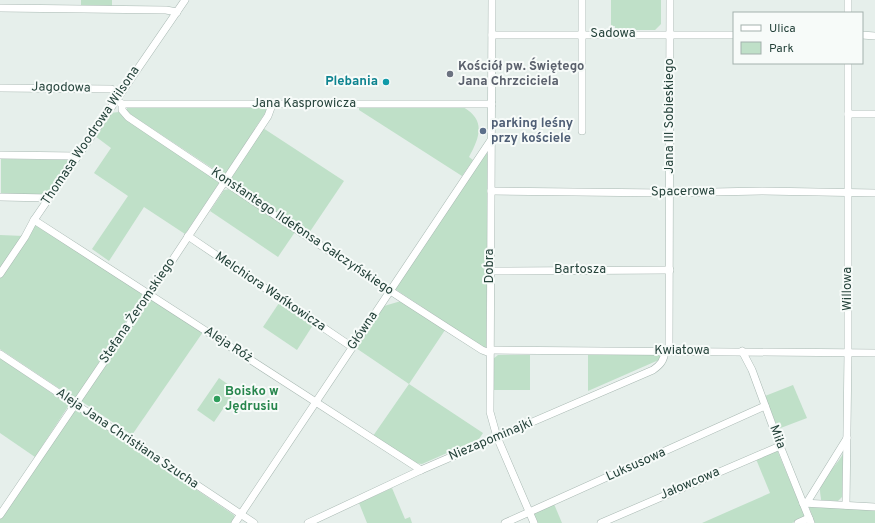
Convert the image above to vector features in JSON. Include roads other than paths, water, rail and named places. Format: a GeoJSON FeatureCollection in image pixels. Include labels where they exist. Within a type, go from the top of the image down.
{"type":"FeatureCollection","features":[{"type":"Feature","properties":{"kind":"street","name":"Thomasa Woodrowa Wilsona"},"geometry":{"type":"LineString","coordinates":[[0,274],[25,238],[34,220],[78,156],[119,102],[121,93],[185,0]]}},
{"type":"Feature","properties":{"kind":"street","name":"Dobra"},"geometry":{"type":"LineString","coordinates":[[492,0],[490,412],[497,438],[534,523]]}},
{"type":"Feature","properties":{"kind":"street"},"geometry":{"type":"LineString","coordinates":[[582,0],[582,131]]}},
{"type":"Feature","properties":{"kind":"street","name":"Jana III Sobieskiego"},"geometry":{"type":"LineString","coordinates":[[667,351],[670,270],[670,0]]}},
{"type":"Feature","properties":{"kind":"street"},"geometry":{"type":"LineString","coordinates":[[848,0],[848,12]]}},
{"type":"Feature","properties":{"kind":"street"},"geometry":{"type":"LineString","coordinates":[[0,8],[166,10],[177,12]]}},
{"type":"Feature","properties":{"kind":"street","name":"Sadowa"},"geometry":{"type":"LineString","coordinates":[[492,35],[733,35]]}},
{"type":"Feature","properties":{"kind":"street"},"geometry":{"type":"LineString","coordinates":[[863,36],[875,36]]}},
{"type":"Feature","properties":{"kind":"street","name":"Willowa"},"geometry":{"type":"LineString","coordinates":[[846,505],[849,193],[848,64]]}},
{"type":"Feature","properties":{"kind":"street","name":"Jagodowa"},"geometry":{"type":"LineString","coordinates":[[0,88],[111,89],[121,93]]}},
{"type":"Feature","properties":{"kind":"street","name":"Jana Kasprowicza"},"geometry":{"type":"LineString","coordinates":[[119,102],[272,105],[492,104]]}},
{"type":"Feature","properties":{"kind":"street","name":"Konstantego Ildefonsa Gałczyńskiego"},"geometry":{"type":"LineString","coordinates":[[119,102],[122,110],[128,117],[390,291],[482,350],[490,351]]}},
{"type":"Feature","properties":{"kind":"street","name":"Stefana Żeromskiego"},"geometry":{"type":"LineString","coordinates":[[0,515],[225,181],[268,116],[272,105]]}},
{"type":"Feature","properties":{"kind":"street"},"geometry":{"type":"LineString","coordinates":[[848,114],[875,114]]}},
{"type":"Feature","properties":{"kind":"street","name":"Główna"},"geometry":{"type":"LineString","coordinates":[[235,523],[491,140]]}},
{"type":"Feature","properties":{"kind":"street"},"geometry":{"type":"LineString","coordinates":[[0,155],[78,156]]}},
{"type":"Feature","properties":{"kind":"street","name":"Spacerowa"},"geometry":{"type":"LineString","coordinates":[[491,191],[670,193],[762,191],[875,193]]}},
{"type":"Feature","properties":{"kind":"street"},"geometry":{"type":"LineString","coordinates":[[0,197],[49,198]]}},
{"type":"Feature","properties":{"kind":"street","name":"Aleja Róż"},"geometry":{"type":"LineString","coordinates":[[34,220],[421,470]]}},
{"type":"Feature","properties":{"kind":"street","name":"Melchiora Wańkowicza"},"geometry":{"type":"LineString","coordinates":[[188,236],[352,347]]}},
{"type":"Feature","properties":{"kind":"street","name":"Bartosza"},"geometry":{"type":"LineString","coordinates":[[490,270],[670,270]]}},
{"type":"Feature","properties":{"kind":"street","name":"Kwiatowa"},"geometry":{"type":"LineString","coordinates":[[490,351],[742,351],[875,353]]}},
{"type":"Feature","properties":{"kind":"street","name":"Niezapominajki"},"geometry":{"type":"LineString","coordinates":[[308,523],[421,470],[653,370],[660,365],[667,351]]}},
{"type":"Feature","properties":{"kind":"street","name":"Miła"},"geometry":{"type":"LineString","coordinates":[[742,351],[752,370],[780,446],[810,520]]}},
{"type":"Feature","properties":{"kind":"street","name":"Aleja Jana Christiana Szucha"},"geometry":{"type":"LineString","coordinates":[[0,354],[254,523]]}},
{"type":"Feature","properties":{"kind":"street","name":"Luksusowa"},"geometry":{"type":"LineString","coordinates":[[506,523],[766,406]]}},
{"type":"Feature","properties":{"kind":"street"},"geometry":{"type":"LineString","coordinates":[[804,504],[847,438]]}},
{"type":"Feature","properties":{"kind":"street","name":"Jałowcowa"},"geometry":{"type":"LineString","coordinates":[[601,523],[780,446]]}},
{"type":"Feature","properties":{"kind":"street"},"geometry":{"type":"LineString","coordinates":[[804,504],[875,507]]}},
{"type":"Feature","properties":{"kind":"street"},"geometry":{"type":"LineString","coordinates":[[798,523],[810,520]]}},
{"type":"Feature","properties":{"kind":"place","name":"Kościół pw. Świętego Jana Chrzciciela"},"geometry":{"type":"Point","coordinates":[450,74]}},
{"type":"Feature","properties":{"kind":"place","name":"Plebania"},"geometry":{"type":"Point","coordinates":[386,82]}},
{"type":"Feature","properties":{"kind":"place","name":"parking leśny przy kościele"},"geometry":{"type":"Point","coordinates":[483,131]}},
{"type":"Feature","properties":{"kind":"place","name":"Boisko w Jędrusiu"},"geometry":{"type":"Point","coordinates":[217,399]}}]}
